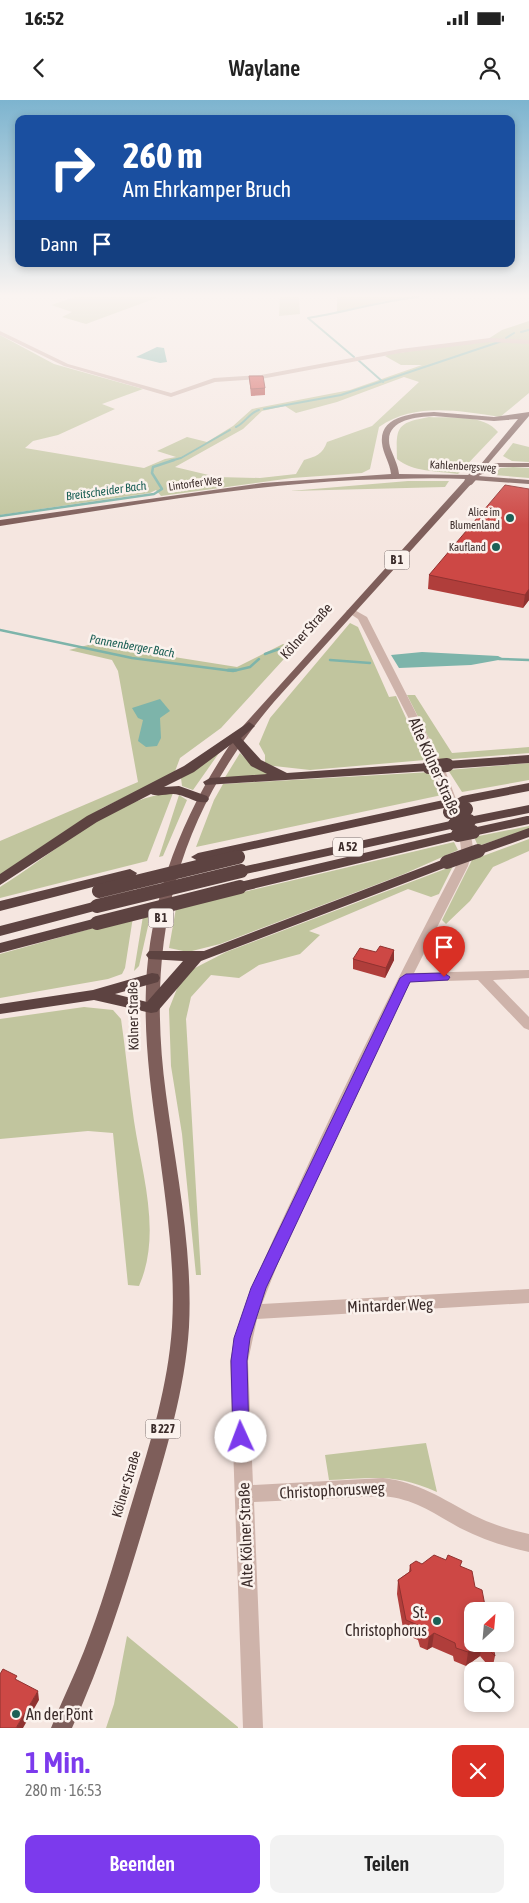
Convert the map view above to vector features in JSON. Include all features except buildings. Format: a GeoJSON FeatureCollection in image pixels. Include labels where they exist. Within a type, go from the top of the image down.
{"type":"FeatureCollection","features":[{"type":"Feature","properties":{"kind":"highway"},"geometry":{"type":"LineString","coordinates":[[0,881],[80,826],[177,777],[216,752],[249,726]]}},
{"type":"Feature","properties":{"kind":"highway"},"geometry":{"type":"LineString","coordinates":[[238,742],[248,757],[259,766],[293,776]]}},
{"type":"Feature","properties":{"kind":"highway"},"geometry":{"type":"LineString","coordinates":[[210,782],[529,760]]}},
{"type":"Feature","properties":{"kind":"highway"},"geometry":{"type":"LineString","coordinates":[[0,948],[240,887],[460,817],[529,787]]}},
{"type":"Feature","properties":{"kind":"highway"},"geometry":{"type":"LineString","coordinates":[[129,800],[172,790],[202,799]]}},
{"type":"Feature","properties":{"kind":"highway","name":"A 52"},"geometry":{"type":"LineString","coordinates":[[0,930],[98,899],[240,864],[460,817],[529,796]]}},
{"type":"Feature","properties":{"kind":"highway","name":"A 52"},"geometry":{"type":"LineString","coordinates":[[460,817],[529,809]]}},
{"type":"Feature","properties":{"kind":"highway"},"geometry":{"type":"LineString","coordinates":[[0,906],[198,857],[460,817],[529,819]]}},
{"type":"Feature","properties":{"kind":"highway"},"geometry":{"type":"LineString","coordinates":[[154,955],[196,957],[207,954],[529,832]]}},
{"type":"Feature","properties":{"kind":"highway","name":"A 52"},"geometry":{"type":"LineString","coordinates":[[0,916],[98,899]]}},
{"type":"Feature","properties":{"kind":"highway"},"geometry":{"type":"LineString","coordinates":[[94,994],[151,1008],[196,957]]}},
{"type":"Feature","properties":{"kind":"highway"},"geometry":{"type":"LineString","coordinates":[[0,1009],[94,994],[152,978]]}},
{"type":"Feature","properties":{"kind":"main road"},"geometry":{"type":"LineString","coordinates":[[490,420],[527,413]]}},
{"type":"Feature","properties":{"kind":"main road","name":"Kölner Straße"},"geometry":{"type":"LineString","coordinates":[[61,1728],[103,1629],[161,1438],[178,1365],[181,1300],[178,1248],[155,1074],[151,1008],[154,955],[169,881],[210,782],[249,726],[475,474],[527,413]]}},
{"type":"Feature","properties":{"kind":"main road"},"geometry":{"type":"LineString","coordinates":[[382,470],[387,453],[387,431],[391,425],[400,420],[441,414],[490,420],[513,430]]}},
{"type":"Feature","properties":{"kind":"main road"},"geometry":{"type":"LineString","coordinates":[[387,453],[394,464],[395,476]]}},
{"type":"Feature","properties":{"kind":"main road"},"geometry":{"type":"LineString","coordinates":[[491,455],[515,464]]}},
{"type":"Feature","properties":{"kind":"main road"},"geometry":{"type":"LineString","coordinates":[[394,464],[433,475]]}},
{"type":"Feature","properties":{"kind":"main road"},"geometry":{"type":"LineString","coordinates":[[475,474],[490,466],[529,465]]}},
{"type":"Feature","properties":{"kind":"main road","name":"Lintorfer Weg"},"geometry":{"type":"LineString","coordinates":[[0,523],[241,488],[382,470],[395,476]]}},
{"type":"Feature","properties":{"kind":"main road","name":"Kahlenbergsweg"},"geometry":{"type":"LineString","coordinates":[[395,476],[433,475],[529,482]]}},
{"type":"Feature","properties":{"kind":"street"},"geometry":{"type":"LineString","coordinates":[[94,373],[171,395],[214,380],[261,377],[283,373]]}},
{"type":"Feature","properties":{"kind":"street","name":"Alte Kölner Straße"},"geometry":{"type":"LineString","coordinates":[[253,1728],[239,1361],[242,1338],[259,1288],[311,1173],[462,866],[467,849],[450,793],[440,770],[362,617],[351,611]]}},
{"type":"Feature","properties":{"kind":"street"},"geometry":{"type":"LineString","coordinates":[[406,978],[529,974]]}},
{"type":"Feature","properties":{"kind":"street"},"geometry":{"type":"LineString","coordinates":[[482,976],[529,1025]]}},
{"type":"Feature","properties":{"kind":"street","name":"Mintarder Weg"},"geometry":{"type":"LineString","coordinates":[[251,1312],[529,1296]]}},
{"type":"Feature","properties":{"kind":"street","name":"Christophorusweg"},"geometry":{"type":"LineString","coordinates":[[243,1494],[383,1486],[402,1488],[425,1496],[480,1528],[529,1543]]}},
{"type":"Feature","properties":{"kind":"green space"},"geometry":{"type":"Polygon","coordinates":[[[0,373],[86,373],[143,389],[102,404],[115,409],[58,435],[33,441],[25,448],[144,468],[165,459],[176,457],[157,451],[187,437],[207,442],[233,426],[252,409],[350,390],[399,373],[529,373],[529,393],[500,417],[453,411],[422,411],[393,419],[379,427],[370,469],[362,473],[292,478],[161,496],[156,490],[150,493],[0,515],[0,373]],[[404,377],[337,402],[296,413],[285,406],[262,411],[243,429],[175,467],[217,477],[260,478],[296,474],[304,460],[318,454],[327,442],[372,426],[419,382],[404,377]]]}},
{"type":"Feature","properties":{"kind":"green space"},"geometry":{"type":"Polygon","coordinates":[[[429,417],[456,417],[476,420],[492,426],[498,432],[458,474],[426,470],[403,463],[397,459],[397,440],[400,428],[404,424],[429,417]]]}},
{"type":"Feature","properties":{"kind":"green space"},"geometry":{"type":"Polygon","coordinates":[[[513,443],[529,447],[529,462],[512,461],[503,456],[513,443]]]}},
{"type":"Feature","properties":{"kind":"green space"},"geometry":{"type":"Polygon","coordinates":[[[500,468],[529,468],[529,478],[494,475],[500,468]]]}},
{"type":"Feature","properties":{"kind":"green space"},"geometry":{"type":"Polygon","coordinates":[[[408,481],[449,481],[445,487],[290,491],[408,481]]]}},
{"type":"Feature","properties":{"kind":"green space"},"geometry":{"type":"Polygon","coordinates":[[[350,623],[358,627],[389,697],[396,696],[425,760],[310,770],[265,765],[265,755],[259,744],[270,718],[350,623]]]}},
{"type":"Feature","properties":{"kind":"green space"},"geometry":{"type":"Polygon","coordinates":[[[92,644],[237,667],[283,644],[294,648],[221,728],[180,758],[174,774],[102,808],[0,875],[0,841],[138,782],[118,671],[112,660],[69,650],[92,644]]]}},
{"type":"Feature","properties":{"kind":"green space"},"geometry":{"type":"Polygon","coordinates":[[[407,695],[415,695],[452,753],[529,747],[529,753],[440,760],[407,695]]]}},
{"type":"Feature","properties":{"kind":"green space"},"geometry":{"type":"Polygon","coordinates":[[[219,753],[193,790],[182,786],[181,778],[219,753]]]}},
{"type":"Feature","properties":{"kind":"green space"},"geometry":{"type":"Polygon","coordinates":[[[240,753],[254,767],[276,776],[224,779],[240,753]]]}},
{"type":"Feature","properties":{"kind":"green space"},"geometry":{"type":"Polygon","coordinates":[[[529,763],[529,780],[462,792],[448,770],[529,763]]]}},
{"type":"Feature","properties":{"kind":"green space"},"geometry":{"type":"Polygon","coordinates":[[[431,772],[442,795],[196,847],[214,800],[223,784],[431,772]]]}},
{"type":"Feature","properties":{"kind":"green space"},"geometry":{"type":"Polygon","coordinates":[[[173,793],[147,861],[0,898],[0,887],[106,816],[128,805],[151,797],[173,793]]]}},
{"type":"Feature","properties":{"kind":"green space"},"geometry":{"type":"Polygon","coordinates":[[[179,795],[187,800],[163,856],[159,857],[179,795]]]}},
{"type":"Feature","properties":{"kind":"green space"},"geometry":{"type":"Polygon","coordinates":[[[529,826],[529,829],[478,846],[474,837],[529,826]]]}},
{"type":"Feature","properties":{"kind":"green space"},"geometry":{"type":"Polygon","coordinates":[[[529,839],[529,851],[493,867],[470,901],[446,924],[442,920],[472,860],[529,839]]]}},
{"type":"Feature","properties":{"kind":"green space"},"geometry":{"type":"Polygon","coordinates":[[[454,842],[458,850],[404,874],[220,944],[188,952],[169,948],[176,908],[454,842]]]}},
{"type":"Feature","properties":{"kind":"green space"},"geometry":{"type":"Polygon","coordinates":[[[453,866],[439,894],[431,897],[408,889],[309,931],[320,935],[300,954],[259,965],[239,978],[211,975],[191,997],[186,1019],[201,1275],[196,1275],[182,1134],[171,1066],[169,1009],[180,981],[191,970],[226,952],[453,866]]]}},
{"type":"Feature","properties":{"kind":"green space"},"geometry":{"type":"Polygon","coordinates":[[[151,913],[139,966],[134,971],[143,916],[151,913]]]}},
{"type":"Feature","properties":{"kind":"green space"},"geometry":{"type":"Polygon","coordinates":[[[133,917],[125,968],[122,974],[108,979],[0,998],[0,954],[133,917]]]}},
{"type":"Feature","properties":{"kind":"green space"},"geometry":{"type":"Polygon","coordinates":[[[84,1007],[113,1010],[121,1019],[150,1225],[146,1266],[139,1286],[128,1285],[113,1133],[88,1131],[0,1139],[0,1019],[84,1007]]]}},
{"type":"Feature","properties":{"kind":"green space"},"geometry":{"type":"Polygon","coordinates":[[[426,1443],[437,1492],[396,1479],[329,1480],[325,1455],[426,1443]]]}},
{"type":"Feature","properties":{"kind":"green space"},"geometry":{"type":"Polygon","coordinates":[[[127,1636],[238,1728],[106,1728],[114,1704],[127,1636]]]}},
{"type":"Feature","properties":{"kind":"water"},"geometry":{"type":"Polygon","coordinates":[[[422,652],[498,656],[504,659],[471,665],[399,668],[391,655],[422,652]]]}},
{"type":"Feature","properties":{"kind":"water"},"geometry":{"type":"Polygon","coordinates":[[[160,699],[170,711],[160,718],[161,738],[157,746],[146,747],[138,741],[143,720],[138,718],[132,708],[160,699]]]}},
{"type":"Feature","properties":{"kind":"waterway"},"geometry":{"type":"LineString","coordinates":[[373,373],[382,381]]}},
{"type":"Feature","properties":{"kind":"waterway","name":"Breitscheider Bach"},"geometry":{"type":"LineString","coordinates":[[382,381],[407,373]]}},
{"type":"Feature","properties":{"kind":"waterway","name":"Breitscheider Bach"},"geometry":{"type":"LineString","coordinates":[[264,409],[341,395],[382,381]]}},
{"type":"Feature","properties":{"kind":"waterway","name":"Breitscheider Bach"},"geometry":{"type":"LineString","coordinates":[[236,427],[259,410]]}},
{"type":"Feature","properties":{"kind":"waterway","name":"Breitscheider Bach"},"geometry":{"type":"LineString","coordinates":[[170,461],[181,458],[230,430]]}},
{"type":"Feature","properties":{"kind":"waterway","name":"Breitscheider Bach"},"geometry":{"type":"LineString","coordinates":[[0,516],[154,494],[162,489],[152,473],[153,467],[174,460]]}},
{"type":"Feature","properties":{"kind":"waterway","name":"Pannenberger Bach"},"geometry":{"type":"LineString","coordinates":[[0,630],[132,658],[233,671],[250,667],[259,659]]}},
{"type":"Feature","properties":{"kind":"waterway","name":"Pannenberger Bach"},"geometry":{"type":"LineString","coordinates":[[265,654],[279,649]]}},
{"type":"Feature","properties":{"kind":"waterway","name":"Pannenberger Bach"},"geometry":{"type":"LineString","coordinates":[[499,659],[529,660]]}},
{"type":"Feature","properties":{"kind":"waterway","name":"Pannenberger Bach"},"geometry":{"type":"LineString","coordinates":[[330,660],[370,663]]}},
{"type":"Feature","properties":{"kind":"waterway","name":"Pannenberger Bach"},"geometry":{"type":"LineString","coordinates":[[228,670],[236,670]]}},
{"type":"Feature","properties":{"kind":"place","name":"Alice im Blumenland"},"geometry":{"type":"Point","coordinates":[510,518]}},
{"type":"Feature","properties":{"kind":"place","name":"Kaufland"},"geometry":{"type":"Point","coordinates":[496,547]}},
{"type":"Feature","properties":{"kind":"place","name":"St. Christophorus"},"geometry":{"type":"Point","coordinates":[437,1621]}},
{"type":"Feature","properties":{"kind":"place","name":"An der Pönt"},"geometry":{"type":"Point","coordinates":[16,1714]}},
{"type":"Feature","properties":{"kind":"route"},"geometry":{"type":"LineString","coordinates":[[241,1437],[239,1361],[242,1338],[259,1288],[311,1173],[406,978],[444,977]]}}]}
